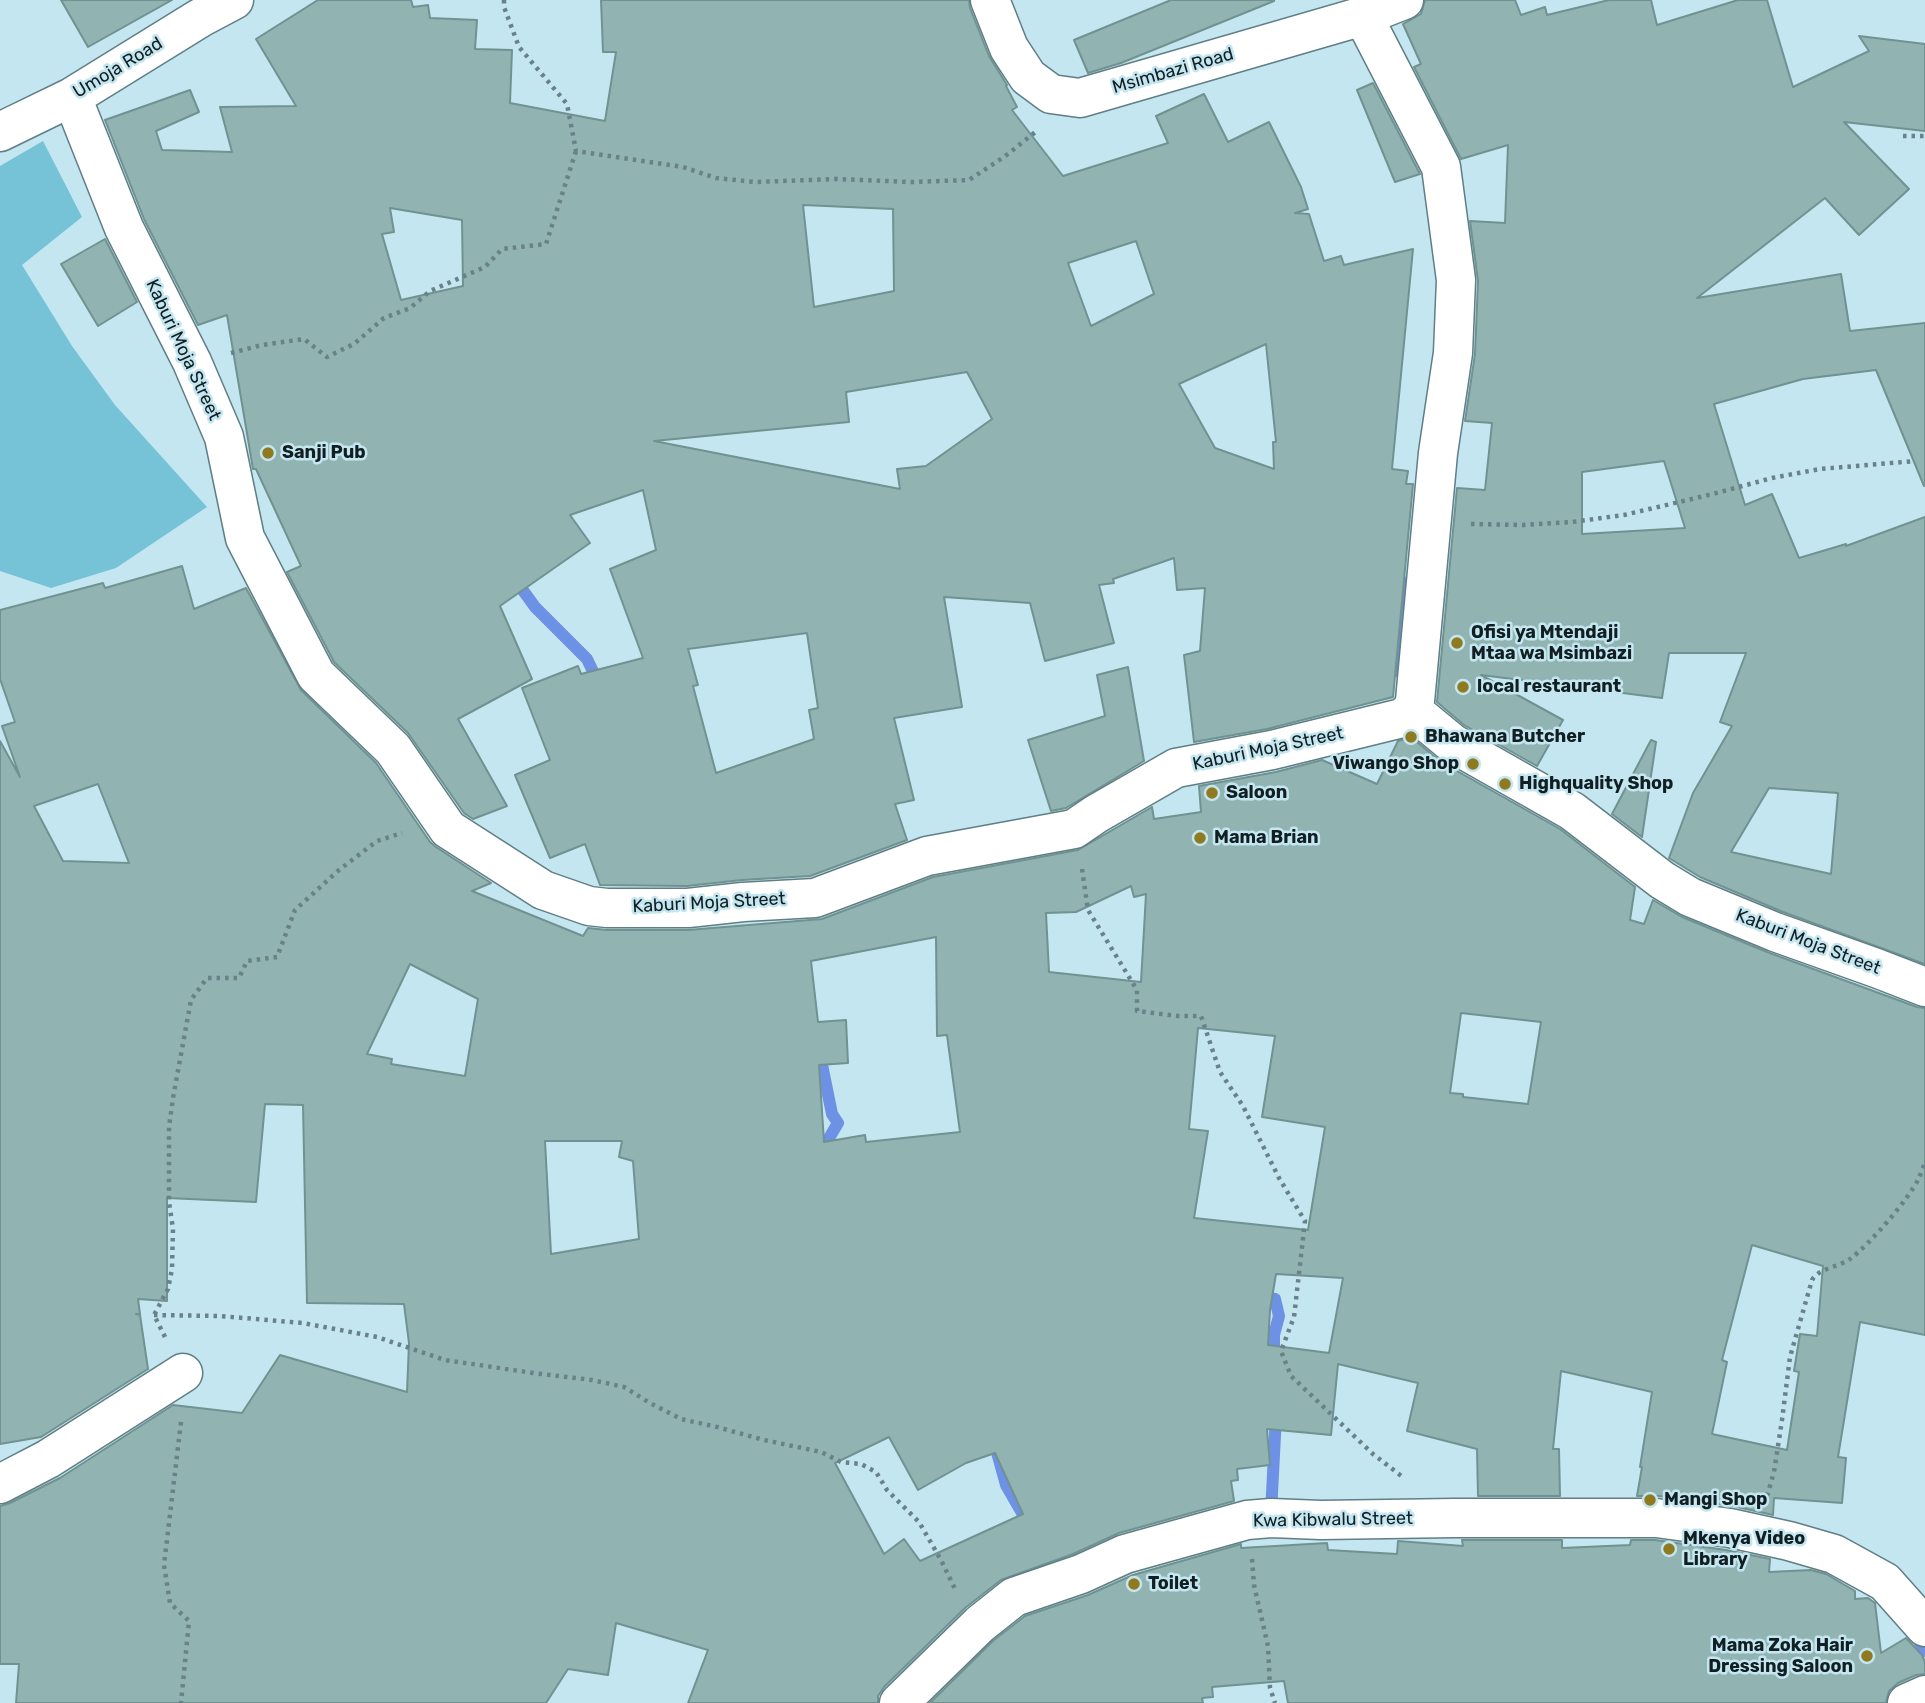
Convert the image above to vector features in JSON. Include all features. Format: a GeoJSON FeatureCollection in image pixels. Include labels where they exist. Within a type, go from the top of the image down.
{"type":"FeatureCollection","features":[{"type":"Feature","properties":{"kind":"street","name":"Umoja Road"},"geometry":{"type":"LineString","coordinates":[[0,132],[72,97],[234,0]]}},
{"type":"Feature","properties":{"kind":"street"},"geometry":{"type":"LineString","coordinates":[[990,0],[1009,48],[1028,76],[1051,94]]}},
{"type":"Feature","properties":{"kind":"street","name":"Msimbazi Road"},"geometry":{"type":"LineString","coordinates":[[1051,94],[1080,98],[1363,16],[1404,0]]}},
{"type":"Feature","properties":{"kind":"street"},"geometry":{"type":"LineString","coordinates":[[1363,16],[1441,167],[1456,280],[1453,352],[1438,453],[1412,710]]}},
{"type":"Feature","properties":{"kind":"street","name":"Kaburi Moja Street"},"geometry":{"type":"LineString","coordinates":[[72,97],[124,228],[192,362],[224,437],[245,538],[316,675],[393,749],[448,829],[543,890],[573,902],[607,908],[677,909],[815,898],[926,856],[1074,829],[1176,768],[1285,747],[1402,718],[1412,710],[1452,743],[1572,811],[1662,880],[1690,897],[1775,932],[1925,987]]}},
{"type":"Feature","properties":{"kind":"street"},"geometry":{"type":"LineString","coordinates":[[0,1484],[48,1459],[183,1373]]}},
{"type":"Feature","properties":{"kind":"street","name":"Kwa Kibwalu Street"},"geometry":{"type":"LineString","coordinates":[[899,1703],[980,1624],[1014,1597],[1081,1573],[1125,1553],[1247,1520],[1271,1518],[1656,1518],[1730,1528],[1834,1554],[1885,1582],[1925,1627]]}},
{"type":"Feature","properties":{"kind":"street"},"geometry":{"type":"LineString","coordinates":[[1907,1703],[1925,1695]]}},
{"type":"Feature","properties":{"kind":"path"},"geometry":{"type":"LineString","coordinates":[[192,362],[262,345],[304,339],[327,356],[354,344],[384,318],[410,308],[430,291],[485,267],[502,248],[546,244],[576,151],[567,104],[519,47],[504,7],[504,0]]}},
{"type":"Feature","properties":{"kind":"path"},"geometry":{"type":"LineString","coordinates":[[576,151],[684,166],[716,178],[755,182],[836,179],[911,182],[969,180],[1004,157],[1040,128],[1051,94]]}},
{"type":"Feature","properties":{"kind":"path"},"geometry":{"type":"LineString","coordinates":[[1903,136],[1925,136]]}},
{"type":"Feature","properties":{"kind":"path"},"geometry":{"type":"LineString","coordinates":[[1431,523],[1523,525],[1572,522],[1624,515],[1772,478],[1820,469],[1915,461]]}},
{"type":"Feature","properties":{"kind":"path"},"geometry":{"type":"LineString","coordinates":[[154,1315],[168,1289],[172,1269],[169,1127],[191,1000],[207,978],[239,978],[247,961],[277,957],[295,910],[339,870],[377,841],[412,830],[448,829]]}},
{"type":"Feature","properties":{"kind":"path"},"geometry":{"type":"LineString","coordinates":[[1074,829],[1088,910],[1137,990],[1137,1011],[1201,1016],[1220,1072],[1242,1106],[1279,1178],[1305,1221],[1294,1317],[1281,1351],[1292,1376],[1373,1454],[1454,1518]]}},
{"type":"Feature","properties":{"kind":"path"},"geometry":{"type":"LineString","coordinates":[[1757,1534],[1773,1472],[1790,1357],[1812,1280],[1816,1274],[1850,1259],[1871,1238],[1906,1198],[1919,1179],[1925,1163]]}},
{"type":"Feature","properties":{"kind":"path"},"geometry":{"type":"LineString","coordinates":[[154,1315],[183,1373],[180,1432],[164,1565],[170,1603],[189,1621],[181,1703]]}},
{"type":"Feature","properties":{"kind":"path"},"geometry":{"type":"LineString","coordinates":[[154,1315],[220,1316],[303,1324],[377,1337],[444,1360],[603,1382],[624,1387],[681,1419],[821,1452],[841,1462],[861,1464],[876,1472],[887,1490],[919,1522],[955,1591],[980,1624]]}},
{"type":"Feature","properties":{"kind":"path"},"geometry":{"type":"LineString","coordinates":[[1247,1520],[1251,1536],[1254,1585],[1268,1646],[1270,1688],[1275,1703]]}},
{"type":"Feature","properties":{"kind":"shaded area"},"geometry":{"type":"Polygon","coordinates":[[[43,141],[82,217],[22,265],[72,346],[115,405],[207,507],[116,568],[51,588],[0,571],[0,166],[43,141]]]}},
{"type":"Feature","properties":{"kind":"building"},"geometry":{"type":"Polygon","coordinates":[[[61,0],[172,0],[88,47],[61,0]]]}},
{"type":"Feature","properties":{"kind":"building"},"geometry":{"type":"Polygon","coordinates":[[[318,0],[411,0],[413,7],[428,5],[430,18],[477,20],[475,49],[512,50],[510,103],[605,121],[616,52],[603,52],[601,0],[969,0],[989,56],[1017,107],[1012,110],[1063,176],[1168,143],[1156,116],[1204,94],[1228,142],[1269,122],[1301,187],[1308,209],[1295,213],[1309,214],[1324,261],[1341,256],[1344,265],[1413,249],[1392,469],[1408,471],[1406,484],[1413,484],[1393,697],[1267,729],[1194,742],[1184,655],[1200,651],[1205,588],[1177,590],[1174,558],[1113,579],[1114,583],[1099,585],[1114,643],[1045,661],[1030,603],[944,597],[962,707],[894,718],[914,800],[895,804],[907,840],[810,876],[687,886],[600,885],[585,844],[550,858],[515,775],[550,760],[522,688],[578,666],[581,674],[643,658],[610,569],[656,550],[643,490],[570,515],[590,543],[500,606],[532,679],[458,719],[507,806],[473,819],[464,813],[408,733],[334,662],[287,572],[301,566],[256,469],[253,469],[227,315],[198,325],[144,219],[105,120],[190,90],[199,112],[156,131],[162,150],[232,152],[220,107],[296,106],[256,39],[318,0]],[[803,205],[814,307],[894,291],[893,209],[803,205]],[[390,208],[394,232],[382,234],[401,300],[463,286],[462,220],[390,208]],[[1136,241],[1068,263],[1091,326],[1154,294],[1136,241]],[[1266,344],[1179,384],[1215,448],[1274,469],[1273,442],[1276,442],[1266,344]],[[967,372],[846,392],[849,422],[654,441],[900,489],[897,469],[926,466],[992,419],[967,372]],[[807,633],[688,649],[698,685],[693,686],[716,773],[814,739],[809,710],[818,708],[807,633]]]}},
{"type":"Feature","properties":{"kind":"building"},"geometry":{"type":"Polygon","coordinates":[[[1171,0],[1274,1],[1121,63],[1088,73],[1074,40],[1171,0]]]}},
{"type":"Feature","properties":{"kind":"building"},"geometry":{"type":"Polygon","coordinates":[[[1425,0],[1515,0],[1521,15],[1545,7],[1547,15],[1609,0],[1651,0],[1657,25],[1738,0],[1767,0],[1793,87],[1869,51],[1859,36],[1925,44],[1925,131],[1844,122],[1909,189],[1859,235],[1825,198],[1697,298],[1841,274],[1850,331],[1925,323],[1925,486],[1876,370],[1803,379],[1714,404],[1745,505],[1772,494],[1799,558],[1846,546],[1925,517],[1925,964],[1783,912],[1700,877],[1669,858],[1693,793],[1732,726],[1720,722],[1746,653],[1669,653],[1662,698],[1481,675],[1563,720],[1537,766],[1464,725],[1437,702],[1457,488],[1485,490],[1492,423],[1465,421],[1475,354],[1478,281],[1470,221],[1505,223],[1508,145],[1461,159],[1414,67],[1421,64],[1403,24],[1421,14],[1425,0]],[[1664,461],[1582,472],[1582,534],[1685,528],[1664,461]],[[1769,788],[1731,852],[1831,874],[1838,793],[1769,788]]]}},
{"type":"Feature","properties":{"kind":"building"},"geometry":{"type":"Polygon","coordinates":[[[1373,83],[1420,174],[1395,182],[1357,90],[1373,83]]]}},
{"type":"Feature","properties":{"kind":"building"},"geometry":{"type":"Polygon","coordinates":[[[105,239],[137,302],[98,326],[61,264],[105,239]]]}},
{"type":"Feature","properties":{"kind":"building"},"geometry":{"type":"Polygon","coordinates":[[[182,566],[194,609],[246,588],[301,690],[376,763],[430,842],[491,883],[472,891],[583,936],[588,928],[688,930],[822,919],[933,877],[1078,850],[1152,807],[1154,819],[1201,812],[1199,786],[1276,772],[1322,760],[1377,784],[1398,741],[1411,737],[1441,762],[1560,829],[1635,887],[1630,920],[1644,924],[1653,900],[1682,917],[1767,952],[1925,1008],[1925,1335],[1860,1322],[1838,1457],[1846,1458],[1842,1503],[1774,1498],[1773,1515],[1733,1506],[1659,1496],[1637,1496],[1652,1392],[1561,1371],[1553,1449],[1559,1449],[1560,1496],[1478,1496],[1477,1449],[1407,1431],[1418,1383],[1338,1364],[1331,1435],[1267,1429],[1270,1465],[1237,1469],[1238,1480],[1231,1481],[1234,1501],[1119,1533],[1073,1554],[1001,1580],[965,1608],[884,1687],[878,1696],[878,1703],[688,1703],[708,1650],[616,1623],[608,1675],[568,1669],[546,1703],[16,1703],[19,1664],[0,1664],[0,1506],[60,1478],[173,1405],[242,1413],[280,1355],[407,1392],[409,1343],[404,1304],[307,1303],[303,1105],[265,1104],[256,1202],[167,1198],[167,1301],[138,1299],[140,1314],[136,1314],[140,1315],[148,1369],[41,1437],[0,1444],[0,741],[20,777],[2,726],[15,722],[0,679],[0,610],[103,583],[105,588],[182,566]],[[98,784],[34,806],[63,861],[129,863],[98,784]],[[1131,886],[1076,912],[1046,913],[1049,972],[1141,982],[1146,894],[1134,897],[1131,886]],[[936,937],[811,961],[818,1022],[846,1020],[848,1063],[819,1065],[824,1142],[865,1135],[866,1142],[960,1132],[947,1035],[937,1036],[936,937]],[[410,964],[367,1054],[392,1059],[391,1064],[465,1076],[478,999],[410,964]],[[1461,1013],[1450,1093],[1463,1094],[1463,1097],[1528,1104],[1541,1022],[1461,1013]],[[1198,1028],[1189,1129],[1208,1131],[1194,1218],[1308,1230],[1325,1127],[1262,1117],[1275,1036],[1198,1028]],[[545,1141],[551,1254],[639,1239],[633,1161],[619,1157],[622,1141],[545,1141]],[[1752,1245],[1722,1360],[1727,1362],[1712,1434],[1787,1450],[1799,1372],[1794,1371],[1800,1334],[1817,1336],[1823,1266],[1752,1245]],[[1276,1274],[1268,1345],[1329,1353],[1343,1278],[1276,1274]],[[889,1437],[835,1463],[884,1554],[904,1539],[920,1561],[1023,1514],[995,1453],[966,1463],[918,1490],[889,1437]]]}},
{"type":"Feature","properties":{"kind":"building"},"geometry":{"type":"Polygon","coordinates":[[[1128,667],[1144,761],[1066,808],[1051,811],[1028,740],[1105,716],[1097,675],[1128,667]]]}},
{"type":"Feature","properties":{"kind":"building"},"geometry":{"type":"Polygon","coordinates":[[[1651,740],[1656,742],[1642,837],[1612,814],[1651,740]]]}},
{"type":"Feature","properties":{"kind":"building"},"geometry":{"type":"Polygon","coordinates":[[[1462,1540],[1562,1540],[1562,1548],[1630,1545],[1631,1540],[1655,1540],[1770,1559],[1769,1572],[1811,1570],[1826,1574],[1855,1591],[1855,1599],[1868,1598],[1875,1603],[1881,1653],[1906,1638],[1922,1655],[1925,1674],[1898,1683],[1889,1691],[1886,1703],[1288,1703],[1284,1681],[1212,1687],[1213,1697],[1202,1698],[1203,1703],[930,1703],[994,1640],[1025,1616],[1088,1595],[1133,1575],[1241,1544],[1241,1548],[1327,1543],[1328,1550],[1397,1554],[1398,1541],[1463,1546],[1462,1540]]]}},
{"type":"Feature","properties":{"kind":"waterway"},"geometry":{"type":"LineString","coordinates":[[514,578],[535,607],[587,659],[600,686]]}},
{"type":"Feature","properties":{"kind":"waterway"},"geometry":{"type":"LineString","coordinates":[[1407,683],[1398,668],[1402,614],[1408,582]]}},
{"type":"Feature","properties":{"kind":"waterway"},"geometry":{"type":"LineString","coordinates":[[819,1050],[832,1114],[838,1123],[819,1155]]}},
{"type":"Feature","properties":{"kind":"waterway"},"geometry":{"type":"LineString","coordinates":[[1257,1296],[1275,1299],[1279,1316],[1274,1335],[1274,1363]]}},
{"type":"Feature","properties":{"kind":"waterway"},"geometry":{"type":"LineString","coordinates":[[1271,1513],[1276,1416]]}},
{"type":"Feature","properties":{"kind":"waterway"},"geometry":{"type":"LineString","coordinates":[[996,1449],[1006,1485],[1029,1525]]}},
{"type":"Feature","properties":{"kind":"waterway"},"geometry":{"type":"LineString","coordinates":[[1913,1631],[1925,1651]]}},
{"type":"Feature","properties":{"kind":"place","name":"Sanji Pub"},"geometry":{"type":"Point","coordinates":[268,453]}},
{"type":"Feature","properties":{"kind":"place","name":"Ofisi ya Mtendaji Mtaa wa Msimbazi"},"geometry":{"type":"Point","coordinates":[1457,643]}},
{"type":"Feature","properties":{"kind":"place","name":"local restaurant"},"geometry":{"type":"Point","coordinates":[1463,687]}},
{"type":"Feature","properties":{"kind":"place","name":"Bhawana Butcher"},"geometry":{"type":"Point","coordinates":[1411,737]}},
{"type":"Feature","properties":{"kind":"place","name":"Viwango Shop"},"geometry":{"type":"Point","coordinates":[1473,764]}},
{"type":"Feature","properties":{"kind":"place","name":"Highquality Shop"},"geometry":{"type":"Point","coordinates":[1505,784]}},
{"type":"Feature","properties":{"kind":"place","name":"Saloon"},"geometry":{"type":"Point","coordinates":[1212,793]}},
{"type":"Feature","properties":{"kind":"place","name":"Mama Brian"},"geometry":{"type":"Point","coordinates":[1200,838]}},
{"type":"Feature","properties":{"kind":"place","name":"Mangi Shop"},"geometry":{"type":"Point","coordinates":[1650,1500]}},
{"type":"Feature","properties":{"kind":"place","name":"Mkenya Video Library"},"geometry":{"type":"Point","coordinates":[1669,1549]}},
{"type":"Feature","properties":{"kind":"place","name":"Toilet"},"geometry":{"type":"Point","coordinates":[1134,1584]}},
{"type":"Feature","properties":{"kind":"place","name":"Mama Zoka Hair Dressing Saloon"},"geometry":{"type":"Point","coordinates":[1867,1656]}}]}
